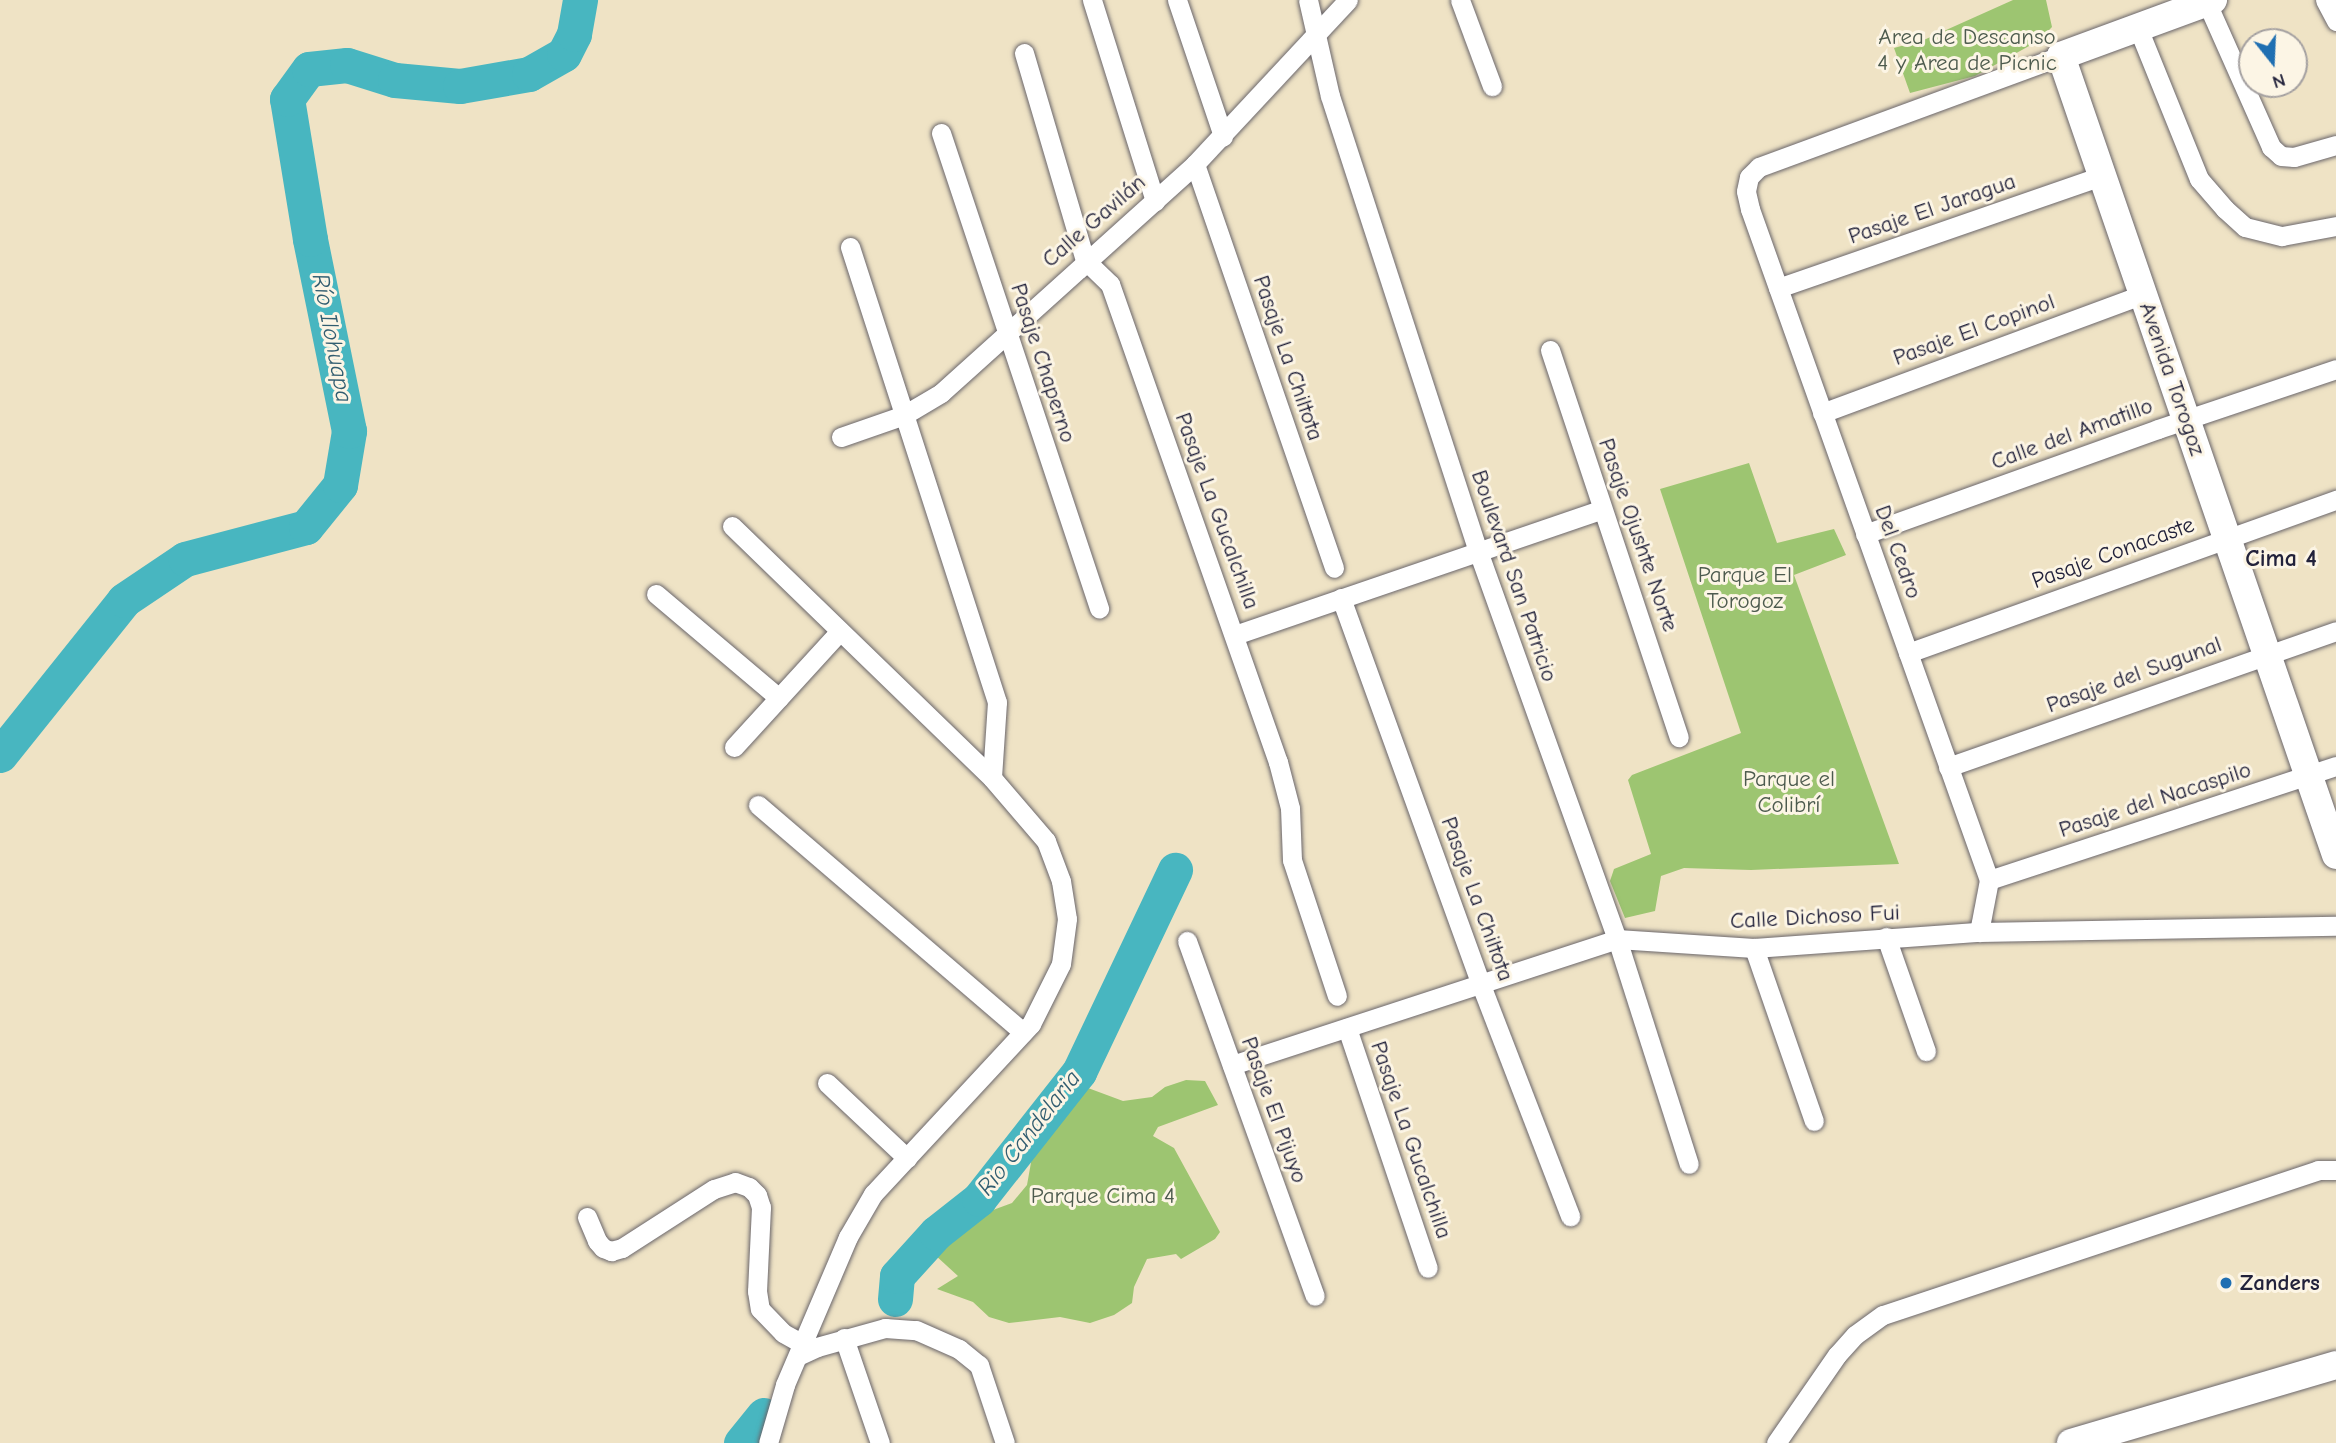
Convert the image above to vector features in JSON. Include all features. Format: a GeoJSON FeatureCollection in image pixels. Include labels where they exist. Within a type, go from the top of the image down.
{"type":"FeatureCollection","features":[{"type":"Feature","properties":{"kind":"street"},"geometry":{"type":"LineString","coordinates":[[1092,0],[1155,201]]}},
{"type":"Feature","properties":{"kind":"street"},"geometry":{"type":"LineString","coordinates":[[1177,0],[1223,136]]}},
{"type":"Feature","properties":{"kind":"street","name":"Boulevard San Patricio"},"geometry":{"type":"LineString","coordinates":[[1308,0],[1330,96],[1478,551],[1617,939],[1689,1164]]}},
{"type":"Feature","properties":{"kind":"street","name":"Calle Gavilán"},"geometry":{"type":"LineString","coordinates":[[841,437],[904,415],[941,393],[1085,260],[1195,164],[1348,0]]}},
{"type":"Feature","properties":{"kind":"street"},"geometry":{"type":"LineString","coordinates":[[1460,0],[1492,86]]}},
{"type":"Feature","properties":{"kind":"street"},"geometry":{"type":"LineString","coordinates":[[2325,0],[2336,21]]}},
{"type":"Feature","properties":{"kind":"street"},"geometry":{"type":"LineString","coordinates":[[2061,56],[2210,1],[2271,147],[2281,156],[2294,157],[2336,145]]}},
{"type":"Feature","properties":{"kind":"street"},"geometry":{"type":"LineString","coordinates":[[2138,27],[2199,179],[2225,209],[2245,227],[2282,236],[2336,226]]}},
{"type":"Feature","properties":{"kind":"street","name":"Pasaje La Gucalchilla"},"geometry":{"type":"LineString","coordinates":[[1024,53],[1085,260],[1110,284],[1234,635],[1290,808],[1292,860],[1337,996]]}},
{"type":"Feature","properties":{"kind":"street","name":"Avenida Torogoz"},"geometry":{"type":"LineString","coordinates":[[2061,56],[2336,855]]}},
{"type":"Feature","properties":{"kind":"street","name":"Del Cedro"},"geometry":{"type":"LineString","coordinates":[[1989,880],[1749,209],[1746,191],[1749,177],[1759,167],[2061,56]]}},
{"type":"Feature","properties":{"kind":"street","name":"Pasaje Chaperno"},"geometry":{"type":"LineString","coordinates":[[941,133],[1099,608]]}},
{"type":"Feature","properties":{"kind":"street","name":"Pasaje La Chiltota"},"geometry":{"type":"LineString","coordinates":[[1195,164],[1334,568]]}},
{"type":"Feature","properties":{"kind":"street","name":"Pasaje El Jaragua"},"geometry":{"type":"LineString","coordinates":[[1777,288],[2102,176]]}},
{"type":"Feature","properties":{"kind":"street"},"geometry":{"type":"LineString","coordinates":[[850,247],[997,702],[992,778]]}},
{"type":"Feature","properties":{"kind":"street","name":"Pasaje El Copinol"},"geometry":{"type":"LineString","coordinates":[[1822,413],[2143,294]]}},
{"type":"Feature","properties":{"kind":"street","name":"Pasaje Ojushte Norte"},"geometry":{"type":"LineString","coordinates":[[1550,349],[1679,737]]}},
{"type":"Feature","properties":{"kind":"street","name":"Calle del Amatillo"},"geometry":{"type":"LineString","coordinates":[[1865,534],[2336,369]]}},
{"type":"Feature","properties":{"kind":"street","name":"Pasaje Conacaste"},"geometry":{"type":"LineString","coordinates":[[1908,653],[2226,537],[2336,500]]}},
{"type":"Feature","properties":{"kind":"street"},"geometry":{"type":"LineString","coordinates":[[1234,635],[1602,509]]}},
{"type":"Feature","properties":{"kind":"street"},"geometry":{"type":"LineString","coordinates":[[732,526],[992,778],[1046,841],[1060,881],[1067,919],[1061,964],[1031,1024],[873,1194],[848,1237],[785,1385],[768,1443]]}},
{"type":"Feature","properties":{"kind":"street"},"geometry":{"type":"LineString","coordinates":[[656,594],[779,698]]}},
{"type":"Feature","properties":{"kind":"street","name":"Pasaje La Chiltota"},"geometry":{"type":"LineString","coordinates":[[1341,598],[1481,985],[1570,1216]]}},
{"type":"Feature","properties":{"kind":"street"},"geometry":{"type":"LineString","coordinates":[[734,747],[840,631]]}},
{"type":"Feature","properties":{"kind":"street","name":"Pasaje del Sugunal"},"geometry":{"type":"LineString","coordinates":[[1948,767],[2266,653],[2336,631]]}},
{"type":"Feature","properties":{"kind":"street","name":"Pasaje del Nacaspilo"},"geometry":{"type":"LineString","coordinates":[[1989,880],[2336,766]]}},
{"type":"Feature","properties":{"kind":"street"},"geometry":{"type":"LineString","coordinates":[[758,805],[1023,1032]]}},
{"type":"Feature","properties":{"kind":"street"},"geometry":{"type":"LineString","coordinates":[[1979,932],[1989,880]]}},
{"type":"Feature","properties":{"kind":"street","name":"Calle Dichoso Fui"},"geometry":{"type":"LineString","coordinates":[[1232,1065],[1617,939],[1754,948],[1979,932],[2336,926]]}},
{"type":"Feature","properties":{"kind":"street"},"geometry":{"type":"LineString","coordinates":[[1886,937],[1926,1051]]}},
{"type":"Feature","properties":{"kind":"street","name":"Pasaje El Pijuyo"},"geometry":{"type":"LineString","coordinates":[[1187,941],[1315,1296]]}},
{"type":"Feature","properties":{"kind":"street"},"geometry":{"type":"LineString","coordinates":[[1754,948],[1814,1121]]}},
{"type":"Feature","properties":{"kind":"street","name":"Pasaje La Gucalchilla"},"geometry":{"type":"LineString","coordinates":[[1347,1028],[1428,1268]]}},
{"type":"Feature","properties":{"kind":"street"},"geometry":{"type":"LineString","coordinates":[[827,1083],[907,1158]]}},
{"type":"Feature","properties":{"kind":"street"},"geometry":{"type":"LineString","coordinates":[[1776,1443],[1837,1355],[1855,1335],[1883,1315],[2318,1170],[2336,1170]]}},
{"type":"Feature","properties":{"kind":"street"},"geometry":{"type":"LineString","coordinates":[[587,1217],[597,1241],[603,1248],[611,1251],[622,1248],[714,1189],[735,1182],[749,1187],[757,1195],[761,1207],[757,1291],[760,1310],[801,1350]]}},
{"type":"Feature","properties":{"kind":"street"},"geometry":{"type":"LineString","coordinates":[[801,1350],[885,1328],[916,1330],[959,1349],[979,1365],[1005,1443]]}},
{"type":"Feature","properties":{"kind":"street"},"geometry":{"type":"LineString","coordinates":[[844,1338],[880,1443]]}},
{"type":"Feature","properties":{"kind":"street"},"geometry":{"type":"LineString","coordinates":[[2086,1441],[2336,1365]]}},
{"type":"Feature","properties":{"kind":"green space","name":"Area de Descanso 4 y Area de Picnic"},"geometry":{"type":"Polygon","coordinates":[[[2013,0],[2046,0],[2052,27],[2038,41],[1975,76],[1910,93],[1894,48],[1926,39],[2013,0]]]}},
{"type":"Feature","properties":{"kind":"green space","name":"Parque el Colibrí"},"geometry":{"type":"Polygon","coordinates":[[[1749,463],[1777,543],[1834,529],[1846,555],[1794,575],[1899,864],[1751,870],[1684,868],[1661,876],[1655,911],[1625,918],[1610,881],[1614,869],[1651,854],[1628,780],[1632,775],[1741,733],[1660,489],[1749,463]]]}},
{"type":"Feature","properties":{"kind":"green space","name":"Parque Cima 4"},"geometry":{"type":"Polygon","coordinates":[[[1186,1080],[1205,1081],[1218,1105],[1158,1127],[1153,1136],[1174,1148],[1220,1232],[1215,1239],[1181,1259],[1176,1254],[1147,1259],[1134,1287],[1132,1303],[1114,1315],[1090,1323],[1060,1317],[1009,1323],[989,1317],[973,1302],[937,1289],[958,1276],[923,1244],[949,1222],[957,1229],[979,1199],[993,1210],[1012,1203],[1027,1185],[1032,1157],[1054,1123],[1088,1088],[1123,1101],[1152,1097],[1165,1087],[1186,1080]]]}},
{"type":"Feature","properties":{"kind":"waterway","name":"Río Ilohuapa"},"geometry":{"type":"LineString","coordinates":[[0,755],[124,600],[185,559],[306,527],[340,485],[349,431],[310,239],[287,99],[309,69],[347,65],[395,80],[460,86],[529,74],[564,54],[574,34],[580,0]]}},
{"type":"Feature","properties":{"kind":"waterway","name":"Rio Candelaria"},"geometry":{"type":"LineString","coordinates":[[895,1299],[897,1276],[936,1233],[979,1199],[1079,1072],[1175,870]]}},
{"type":"Feature","properties":{"kind":"waterway","name":"Rio Candelaria"},"geometry":{"type":"LineString","coordinates":[[741,1443],[764,1415]]}},
{"type":"Feature","properties":{"kind":"place","name":"Zanders"},"geometry":{"type":"Point","coordinates":[2226,1283]}},
{"type":"Feature","properties":{"kind":"district","name":"Cima 4"},"geometry":{"type":"Point","coordinates":[2281,559]}},
{"type":"Feature","properties":{"kind":"park label","name":"Parque El Torogoz"},"geometry":{"type":"Point","coordinates":[1745,588]}}]}
